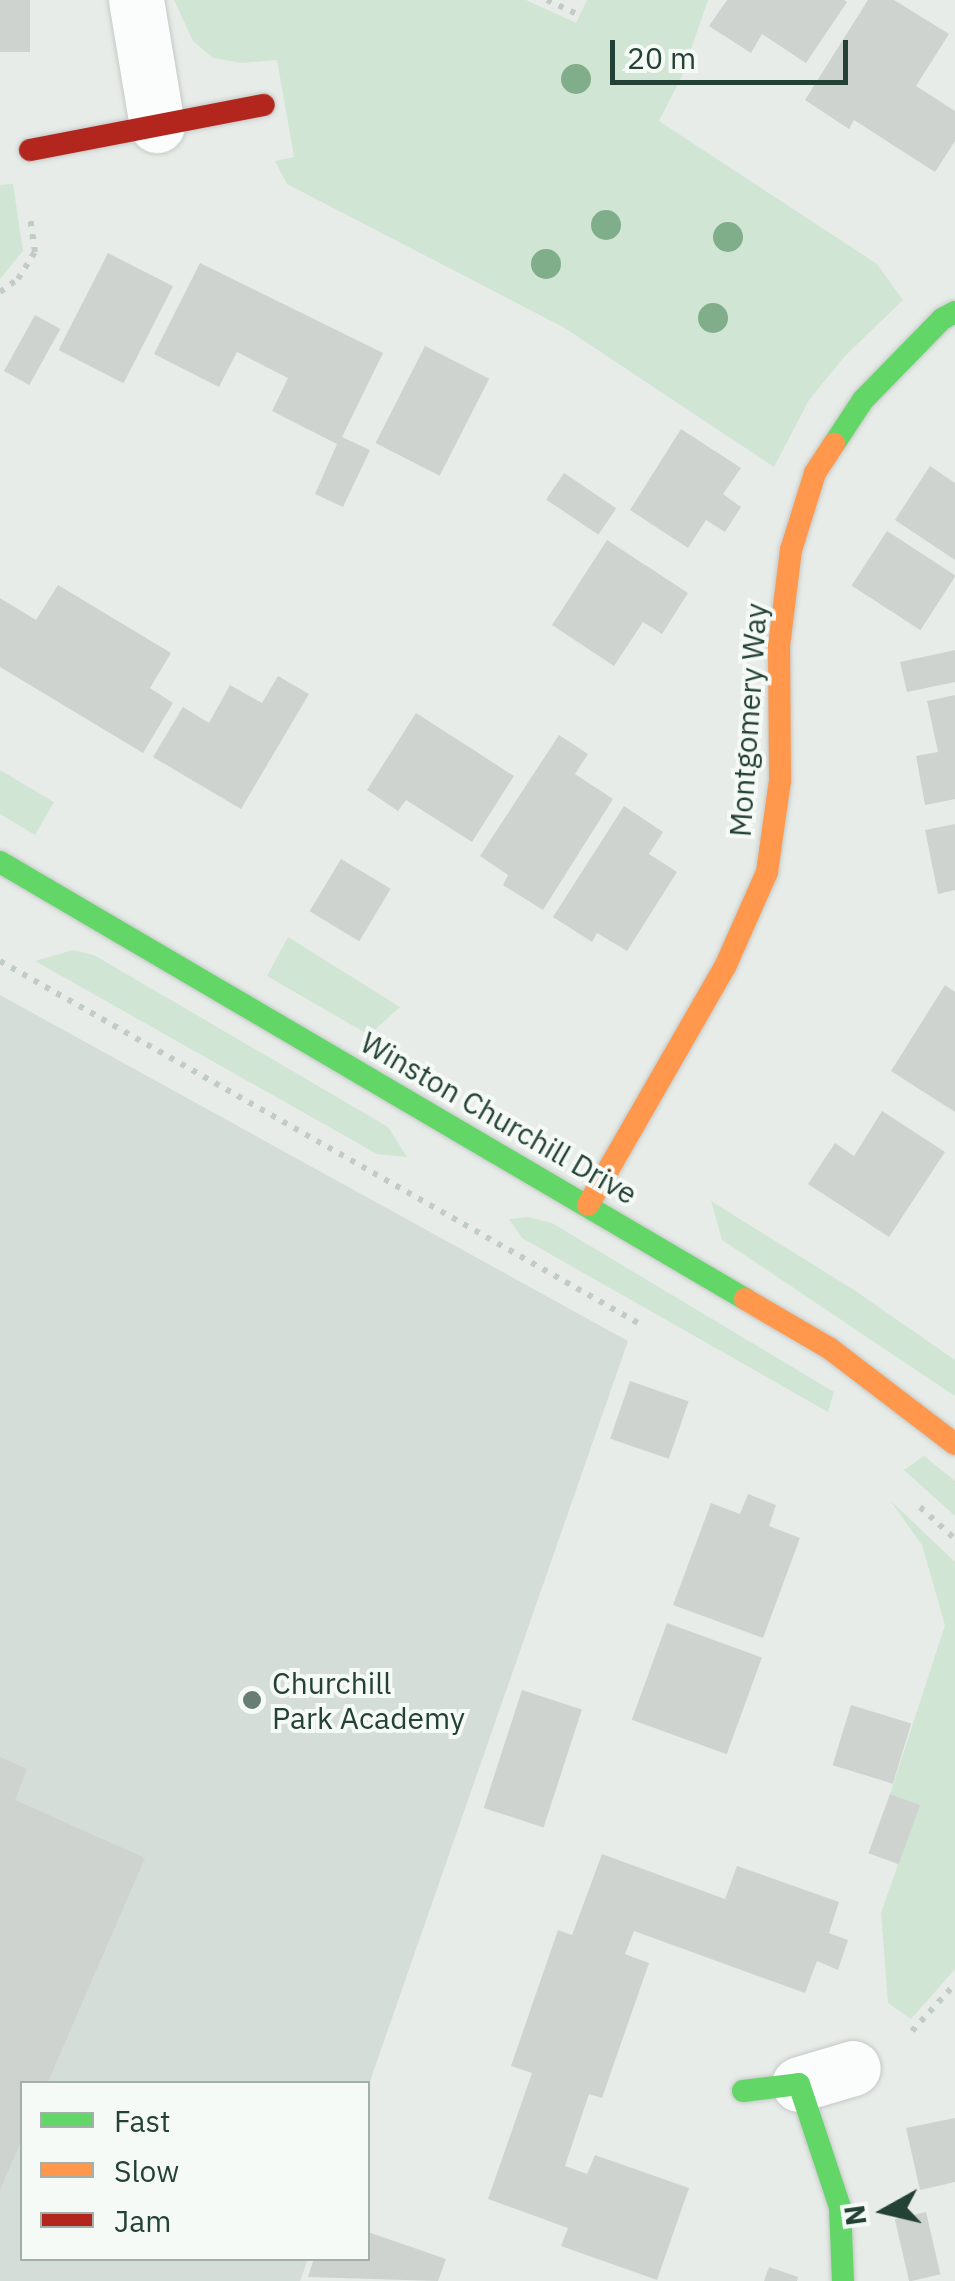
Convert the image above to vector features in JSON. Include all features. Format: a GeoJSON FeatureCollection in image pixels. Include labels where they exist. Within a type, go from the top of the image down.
{"type":"FeatureCollection","features":[{"type":"Feature","properties":{"kind":"street"},"geometry":{"type":"LineString","coordinates":[[136,0],[157,126]]}},
{"type":"Feature","properties":{"kind":"street"},"geometry":{"type":"LineString","coordinates":[[30,150],[264,105]]}},
{"type":"Feature","properties":{"kind":"street","name":"Montgomery Way"},"geometry":{"type":"LineString","coordinates":[[588,1205],[725,967],[767,872],[780,781],[782,626],[791,550],[815,473],[863,400],[942,319],[955,312]]}},
{"type":"Feature","properties":{"kind":"street","name":"Winston Churchill Drive"},"geometry":{"type":"LineString","coordinates":[[0,862],[829,1348],[955,1444]]}},
{"type":"Feature","properties":{"kind":"street"},"geometry":{"type":"LineString","coordinates":[[743,2091],[799,2084],[853,2068]]}},
{"type":"Feature","properties":{"kind":"street"},"geometry":{"type":"LineString","coordinates":[[799,2084],[840,2207],[842,2281]]}},
{"type":"Feature","properties":{"kind":"path"},"geometry":{"type":"LineString","coordinates":[[546,0],[575,14]]}},
{"type":"Feature","properties":{"kind":"path"},"geometry":{"type":"LineString","coordinates":[[0,292],[18,279],[35,252],[28,201],[30,150]]}},
{"type":"Feature","properties":{"kind":"path"},"geometry":{"type":"LineString","coordinates":[[0,961],[654,1332]]}},
{"type":"Feature","properties":{"kind":"path"},"geometry":{"type":"LineString","coordinates":[[908,1496],[955,1539]]}},
{"type":"Feature","properties":{"kind":"shaded area","name":"Churchill Park Academy"},"geometry":{"type":"Polygon","coordinates":[[[0,995],[628,1341],[370,2081],[20,2081],[20,2261],[307,2261],[300,2281],[0,2281],[0,995]]]}},
{"type":"Feature","properties":{"kind":"green space"},"geometry":{"type":"Polygon","coordinates":[[[174,0],[526,0],[576,23],[587,0],[708,0],[681,78],[659,121],[877,264],[903,300],[845,356],[809,400],[774,467],[563,327],[287,184],[275,161],[294,157],[277,60],[242,63],[213,58],[193,41],[174,0]]]}},
{"type":"Feature","properties":{"kind":"green space"},"geometry":{"type":"Polygon","coordinates":[[[13,184],[23,251],[0,279],[0,185],[13,184]]]}},
{"type":"Feature","properties":{"kind":"green space"},"geometry":{"type":"Polygon","coordinates":[[[0,770],[54,802],[35,835],[0,814],[0,770]]]}},
{"type":"Feature","properties":{"kind":"green space"},"geometry":{"type":"Polygon","coordinates":[[[288,937],[400,1007],[369,1035],[267,976],[288,937]]]}},
{"type":"Feature","properties":{"kind":"green space"},"geometry":{"type":"Polygon","coordinates":[[[73,950],[94,955],[388,1127],[407,1157],[377,1154],[35,961],[73,950]]]}},
{"type":"Feature","properties":{"kind":"green space"},"geometry":{"type":"Polygon","coordinates":[[[711,1201],[854,1290],[955,1360],[955,1396],[722,1240],[711,1201]]]}},
{"type":"Feature","properties":{"kind":"green space"},"geometry":{"type":"Polygon","coordinates":[[[528,1217],[552,1223],[834,1392],[828,1412],[522,1238],[509,1219],[528,1217]]]}},
{"type":"Feature","properties":{"kind":"green space"},"geometry":{"type":"Polygon","coordinates":[[[924,1456],[955,1481],[955,1516],[904,1470],[924,1456]]]}},
{"type":"Feature","properties":{"kind":"green space"},"geometry":{"type":"Polygon","coordinates":[[[890,1500],[955,1562],[955,1969],[911,2019],[888,2003],[881,1913],[919,1805],[890,1794],[945,1625],[922,1545],[890,1500]]]}},
{"type":"Feature","properties":{"kind":"building"},"geometry":{"type":"Polygon","coordinates":[[[0,0],[30,0],[30,52],[0,52],[0,0]]]}},
{"type":"Feature","properties":{"kind":"building"},"geometry":{"type":"Polygon","coordinates":[[[727,0],[847,2],[806,63],[762,34],[751,53],[709,26],[727,0]]]}},
{"type":"Feature","properties":{"kind":"building"},"geometry":{"type":"Polygon","coordinates":[[[868,0],[894,0],[949,34],[916,86],[955,111],[955,141],[935,172],[854,120],[849,129],[805,100],[868,0]]]}},
{"type":"Feature","properties":{"kind":"building"},"geometry":{"type":"Polygon","coordinates":[[[108,253],[173,286],[124,383],[59,350],[108,253]]]}},
{"type":"Feature","properties":{"kind":"building"},"geometry":{"type":"Polygon","coordinates":[[[200,263],[383,353],[342,437],[370,450],[343,507],[315,494],[337,444],[272,411],[288,378],[237,352],[219,387],[154,354],[200,263]]]}},
{"type":"Feature","properties":{"kind":"building"},"geometry":{"type":"Polygon","coordinates":[[[35,315],[60,329],[29,385],[4,371],[35,315]]]}},
{"type":"Feature","properties":{"kind":"building"},"geometry":{"type":"Polygon","coordinates":[[[425,346],[489,379],[440,476],[376,443],[425,346]]]}},
{"type":"Feature","properties":{"kind":"building"},"geometry":{"type":"Polygon","coordinates":[[[681,429],[741,468],[723,494],[741,507],[725,532],[706,520],[688,548],[630,510],[681,429]]]}},
{"type":"Feature","properties":{"kind":"building"},"geometry":{"type":"Polygon","coordinates":[[[930,466],[955,483],[955,560],[895,520],[930,466]]]}},
{"type":"Feature","properties":{"kind":"building"},"geometry":{"type":"Polygon","coordinates":[[[564,473],[616,508],[598,535],[546,500],[564,473]]]}},
{"type":"Feature","properties":{"kind":"building"},"geometry":{"type":"Polygon","coordinates":[[[887,531],[955,575],[920,630],[852,586],[887,531]]]}},
{"type":"Feature","properties":{"kind":"building"},"geometry":{"type":"Polygon","coordinates":[[[607,540],[688,593],[662,634],[643,622],[614,666],[552,625],[607,540]]]}},
{"type":"Feature","properties":{"kind":"building"},"geometry":{"type":"Polygon","coordinates":[[[58,585],[171,653],[150,688],[173,703],[143,753],[0,667],[0,598],[36,620],[58,585]]]}},
{"type":"Feature","properties":{"kind":"building"},"geometry":{"type":"Polygon","coordinates":[[[955,650],[955,682],[907,692],[900,662],[955,650]]]}},
{"type":"Feature","properties":{"kind":"building"},"geometry":{"type":"Polygon","coordinates":[[[278,676],[309,694],[241,809],[153,757],[183,707],[209,723],[230,685],[262,703],[278,676]]]}},
{"type":"Feature","properties":{"kind":"building"},"geometry":{"type":"Polygon","coordinates":[[[955,695],[955,799],[925,805],[916,756],[938,752],[927,701],[955,695]]]}},
{"type":"Feature","properties":{"kind":"building"},"geometry":{"type":"Polygon","coordinates":[[[416,713],[514,776],[472,842],[406,800],[398,811],[367,790],[416,713]]]}},
{"type":"Feature","properties":{"kind":"building"},"geometry":{"type":"Polygon","coordinates":[[[559,735],[588,754],[575,774],[613,799],[543,910],[503,885],[508,875],[480,856],[559,735]]]}},
{"type":"Feature","properties":{"kind":"building"},"geometry":{"type":"Polygon","coordinates":[[[624,806],[663,832],[649,854],[677,872],[627,951],[597,933],[592,942],[553,917],[624,806]]]}},
{"type":"Feature","properties":{"kind":"building"},"geometry":{"type":"Polygon","coordinates":[[[955,824],[955,890],[938,894],[925,830],[955,824]]]}},
{"type":"Feature","properties":{"kind":"building"},"geometry":{"type":"Polygon","coordinates":[[[341,859],[391,889],[359,941],[310,911],[341,859]]]}},
{"type":"Feature","properties":{"kind":"building"},"geometry":{"type":"Polygon","coordinates":[[[945,985],[955,992],[955,1112],[891,1071],[945,985]]]}},
{"type":"Feature","properties":{"kind":"building"},"geometry":{"type":"Polygon","coordinates":[[[882,1111],[945,1152],[889,1237],[808,1184],[835,1143],[854,1156],[882,1111]]]}},
{"type":"Feature","properties":{"kind":"building"},"geometry":{"type":"Polygon","coordinates":[[[630,1381],[689,1401],[669,1459],[610,1439],[630,1381]]]}},
{"type":"Feature","properties":{"kind":"building"},"geometry":{"type":"Polygon","coordinates":[[[748,1494],[776,1505],[769,1526],[800,1538],[763,1638],[673,1605],[711,1503],[740,1514],[748,1494]]]}},
{"type":"Feature","properties":{"kind":"building"},"geometry":{"type":"Polygon","coordinates":[[[667,1623],[762,1658],[727,1754],[632,1720],[667,1623]]]}},
{"type":"Feature","properties":{"kind":"building"},"geometry":{"type":"Polygon","coordinates":[[[522,1690],[582,1709],[544,1827],[484,1808],[522,1690]]]}},
{"type":"Feature","properties":{"kind":"building"},"geometry":{"type":"Polygon","coordinates":[[[851,1705],[911,1723],[893,1784],[833,1765],[851,1705]]]}},
{"type":"Feature","properties":{"kind":"building"},"geometry":{"type":"Polygon","coordinates":[[[0,1757],[27,1769],[15,1800],[145,1858],[48,2081],[20,2081],[20,2144],[0,2190],[0,1757]]]}},
{"type":"Feature","properties":{"kind":"building"},"geometry":{"type":"Polygon","coordinates":[[[890,1794],[920,1805],[899,1864],[868,1853],[890,1794]]]}},
{"type":"Feature","properties":{"kind":"building"},"geometry":{"type":"Polygon","coordinates":[[[602,1854],[725,1899],[737,1866],[839,1902],[829,1933],[848,1940],[838,1970],[817,1961],[805,1993],[634,1931],[625,1954],[649,1963],[602,2098],[589,2094],[565,2166],[587,2174],[595,2155],[689,2188],[657,2280],[561,2246],[568,2228],[488,2199],[532,2073],[511,2066],[558,1930],[572,1935],[602,1854]]]}},
{"type":"Feature","properties":{"kind":"building"},"geometry":{"type":"Polygon","coordinates":[[[955,2118],[955,2182],[920,2190],[906,2128],[955,2118]]]}},
{"type":"Feature","properties":{"kind":"building"},"geometry":{"type":"Polygon","coordinates":[[[926,2212],[940,2274],[909,2281],[895,2219],[926,2212]]]}},
{"type":"Feature","properties":{"kind":"building"},"geometry":{"type":"Polygon","coordinates":[[[370,2233],[446,2259],[438,2281],[308,2277],[313,2261],[370,2261],[370,2233]]]}},
{"type":"Feature","properties":{"kind":"building"},"geometry":{"type":"Polygon","coordinates":[[[769,2267],[798,2277],[797,2281],[764,2281],[769,2267]]]}},
{"type":"Feature","properties":{"kind":"traffic: fast"},"geometry":{"type":"LineString","coordinates":[[834,444],[863,400],[942,319],[955,312]]}},
{"type":"Feature","properties":{"kind":"traffic: fast"},"geometry":{"type":"LineString","coordinates":[[0,862],[745,1299]]}},
{"type":"Feature","properties":{"kind":"traffic: fast"},"geometry":{"type":"LineString","coordinates":[[743,2091],[799,2084],[840,2207],[843,2281]]}},
{"type":"Feature","properties":{"kind":"traffic: slow"},"geometry":{"type":"LineString","coordinates":[[588,1205],[725,967],[767,872],[780,781],[779,646],[791,550],[815,473],[834,444]]}},
{"type":"Feature","properties":{"kind":"traffic: slow"},"geometry":{"type":"LineString","coordinates":[[745,1299],[829,1348],[955,1444]]}},
{"type":"Feature","properties":{"kind":"traffic: jam"},"geometry":{"type":"LineString","coordinates":[[30,150],[264,105]]}},
{"type":"Feature","properties":{"kind":"place","name":"Churchill Park Academy"},"geometry":{"type":"Point","coordinates":[252,1700]}}]}
